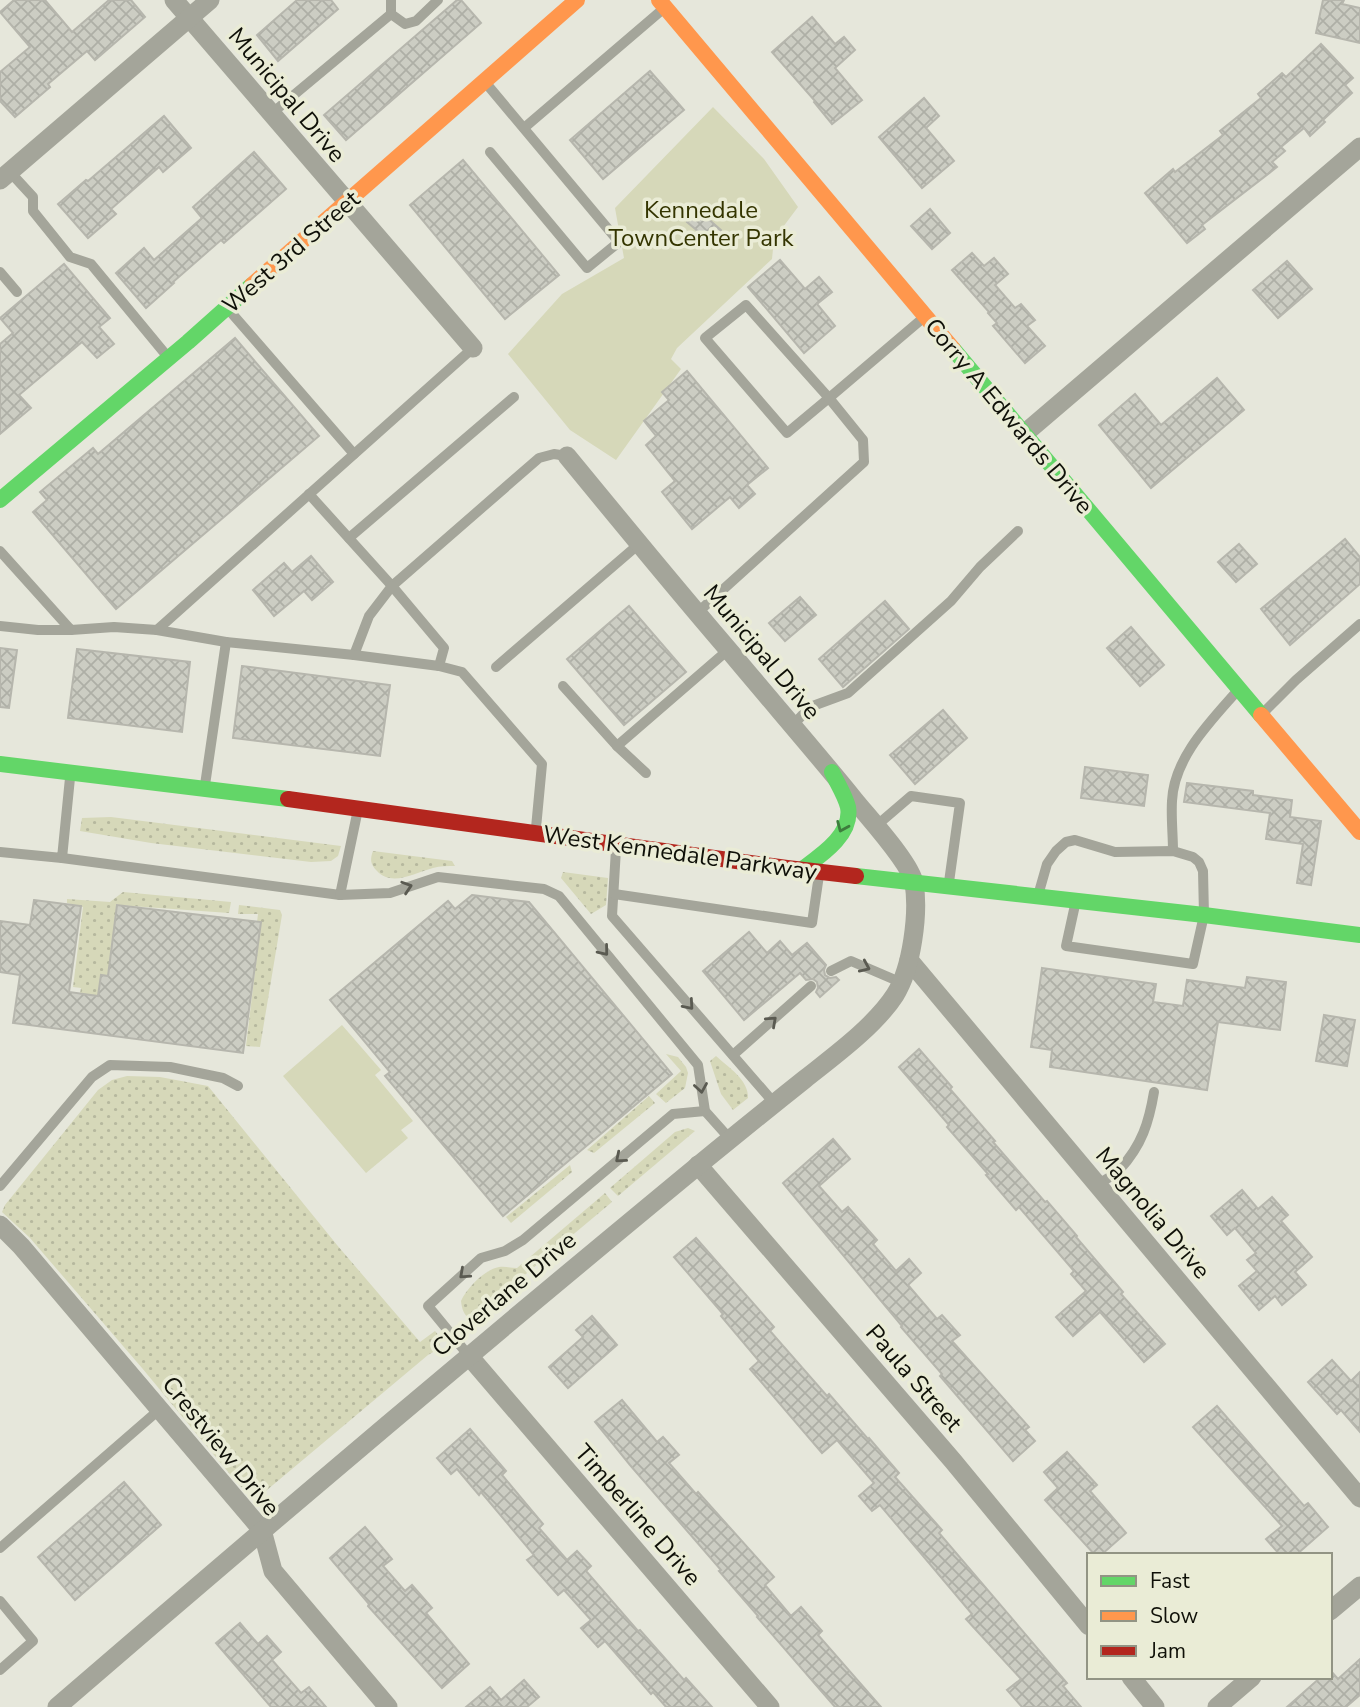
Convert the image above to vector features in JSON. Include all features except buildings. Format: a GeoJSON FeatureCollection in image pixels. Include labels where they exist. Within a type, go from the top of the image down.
{"type":"FeatureCollection","features":[{"type":"Feature","properties":{"kind":"street","name":"Municipal Drive"},"geometry":{"type":"LineString","coordinates":[[174,0],[473,348]]}},
{"type":"Feature","properties":{"kind":"street"},"geometry":{"type":"LineString","coordinates":[[3,170],[210,0]]}},
{"type":"Feature","properties":{"kind":"street","name":"West 3rd Street"},"geometry":{"type":"LineString","coordinates":[[0,500],[169,359],[577,0]]}},
{"type":"Feature","properties":{"kind":"street","name":"Corry A Edwards Drive"},"geometry":{"type":"LineString","coordinates":[[662,4],[1360,832]]}},
{"type":"Feature","properties":{"kind":"street"},"geometry":{"type":"LineString","coordinates":[[1024,434],[1360,147]]}},
{"type":"Feature","properties":{"kind":"street","name":"Municipal Drive"},"geometry":{"type":"LineString","coordinates":[[567,456],[876,826],[901,857],[914,883]]}},
{"type":"Feature","properties":{"kind":"street","name":"West Kennedale Parkway"},"geometry":{"type":"LineString","coordinates":[[0,764],[801,870],[1360,935]]}},
{"type":"Feature","properties":{"kind":"street"},"geometry":{"type":"LineString","coordinates":[[801,870],[834,843],[845,828],[848,809],[832,772]]}},
{"type":"Feature","properties":{"kind":"street","name":"Cloverlane Drive"},"geometry":{"type":"LineString","coordinates":[[57,1707],[469,1356],[876,1019],[897,992],[909,960],[915,925],[914,883]]}},
{"type":"Feature","properties":{"kind":"street"},"geometry":{"type":"LineString","coordinates":[[1343,933],[1360,918]]}},
{"type":"Feature","properties":{"kind":"street","name":"Magnolia Drive"},"geometry":{"type":"LineString","coordinates":[[909,960],[1360,1498]]}},
{"type":"Feature","properties":{"kind":"street","name":"Paula Street"},"geometry":{"type":"LineString","coordinates":[[698,1165],[953,1461],[1087,1624]]}},
{"type":"Feature","properties":{"kind":"street","name":"Crestview Drive"},"geometry":{"type":"LineString","coordinates":[[0,1225],[21,1246],[262,1530],[273,1571],[388,1707]]}},
{"type":"Feature","properties":{"kind":"street","name":"Timberline Drive"},"geometry":{"type":"LineString","coordinates":[[469,1356],[770,1707]]}},
{"type":"Feature","properties":{"kind":"street"},"geometry":{"type":"LineString","coordinates":[[1332,1609],[1360,1586]]}},
{"type":"Feature","properties":{"kind":"street"},"geometry":{"type":"LineString","coordinates":[[1133,1679],[1156,1707]]}},
{"type":"Feature","properties":{"kind":"street"},"geometry":{"type":"LineString","coordinates":[[1217,1707],[1250,1679]]}},
{"type":"Feature","properties":{"kind":"lane"},"geometry":{"type":"LineString","coordinates":[[391,0],[391,14]]}},
{"type":"Feature","properties":{"kind":"lane"},"geometry":{"type":"LineString","coordinates":[[391,14],[405,23],[416,22],[438,0]]}},
{"type":"Feature","properties":{"kind":"lane"},"geometry":{"type":"LineString","coordinates":[[524,128],[662,4]]}},
{"type":"Feature","properties":{"kind":"lane"},"geometry":{"type":"LineString","coordinates":[[271,114],[391,14]]}},
{"type":"Feature","properties":{"kind":"lane"},"geometry":{"type":"LineString","coordinates":[[485,82],[619,242],[587,268],[490,152]]}},
{"type":"Feature","properties":{"kind":"lane"},"geometry":{"type":"LineString","coordinates":[[3,170],[33,197],[33,211],[70,257],[91,264],[169,359]]}},
{"type":"Feature","properties":{"kind":"lane"},"geometry":{"type":"LineString","coordinates":[[0,272],[17,292]]}},
{"type":"Feature","properties":{"kind":"lane"},"geometry":{"type":"LineString","coordinates":[[697,613],[864,462],[863,440],[829,398],[746,305],[705,338],[787,433],[829,398],[925,317]]}},
{"type":"Feature","properties":{"kind":"lane"},"geometry":{"type":"LineString","coordinates":[[227,308],[355,454]]}},
{"type":"Feature","properties":{"kind":"lane"},"geometry":{"type":"LineString","coordinates":[[157,630],[473,348]]}},
{"type":"Feature","properties":{"kind":"lane"},"geometry":{"type":"LineString","coordinates":[[349,538],[514,397]]}},
{"type":"Feature","properties":{"kind":"lane"},"geometry":{"type":"LineString","coordinates":[[354,654],[369,616],[392,586],[539,458],[554,454],[567,456]]}},
{"type":"Feature","properties":{"kind":"lane"},"geometry":{"type":"LineString","coordinates":[[309,494],[444,648],[439,666]]}},
{"type":"Feature","properties":{"kind":"lane"},"geometry":{"type":"LineString","coordinates":[[792,726],[810,707],[848,692],[951,601],[980,567],[1018,531]]}},
{"type":"Feature","properties":{"kind":"lane"},"geometry":{"type":"LineString","coordinates":[[496,667],[639,544]]}},
{"type":"Feature","properties":{"kind":"lane"},"geometry":{"type":"LineString","coordinates":[[0,551],[71,629]]}},
{"type":"Feature","properties":{"kind":"lane"},"geometry":{"type":"LineString","coordinates":[[1261,716],[1296,680],[1360,624]]}},
{"type":"Feature","properties":{"kind":"lane"},"geometry":{"type":"LineString","coordinates":[[0,626],[37,630],[157,630],[226,642],[354,654],[462,671],[542,764],[536,834]]}},
{"type":"Feature","properties":{"kind":"lane"},"geometry":{"type":"LineString","coordinates":[[204,789],[226,642]]}},
{"type":"Feature","properties":{"kind":"lane"},"geometry":{"type":"LineString","coordinates":[[618,746],[728,650]]}},
{"type":"Feature","properties":{"kind":"lane"},"geometry":{"type":"LineString","coordinates":[[563,686],[646,773]]}},
{"type":"Feature","properties":{"kind":"lane"},"geometry":{"type":"LineString","coordinates":[[1173,851],[1172,799],[1182,761],[1207,726],[1239,690]]}},
{"type":"Feature","properties":{"kind":"lane"},"geometry":{"type":"LineString","coordinates":[[62,858],[70,773]]}},
{"type":"Feature","properties":{"kind":"lane"},"geometry":{"type":"LineString","coordinates":[[876,826],[911,796],[960,803],[948,886]]}},
{"type":"Feature","properties":{"kind":"lane"},"geometry":{"type":"LineString","coordinates":[[340,895],[358,810]]}},
{"type":"Feature","properties":{"kind":"lane"},"geometry":{"type":"LineString","coordinates":[[1038,896],[1047,864],[1066,842],[1075,840],[1115,852],[1173,851],[1194,857],[1203,871],[1204,915],[1193,964],[1066,946],[1076,901]]}},
{"type":"Feature","properties":{"kind":"lane"},"geometry":{"type":"LineString","coordinates":[[616,845],[612,916],[775,1104]]}},
{"type":"Feature","properties":{"kind":"lane"},"geometry":{"type":"LineString","coordinates":[[0,852],[340,895],[390,892],[438,877],[544,889],[559,896],[698,1065],[705,1111],[730,1139]]}},
{"type":"Feature","properties":{"kind":"lane"},"geometry":{"type":"LineString","coordinates":[[614,894],[812,923],[820,872]]}},
{"type":"Feature","properties":{"kind":"lane"},"geometry":{"type":"LineString","coordinates":[[831,971],[851,961],[901,982]]}},
{"type":"Feature","properties":{"kind":"lane"},"geometry":{"type":"LineString","coordinates":[[733,1055],[811,986]]}},
{"type":"Feature","properties":{"kind":"lane"},"geometry":{"type":"LineString","coordinates":[[0,1186],[92,1077],[110,1065],[170,1067],[223,1078],[238,1086]]}},
{"type":"Feature","properties":{"kind":"lane"},"geometry":{"type":"LineString","coordinates":[[1097,1185],[1120,1170],[1141,1139],[1149,1119],[1154,1092]]}},
{"type":"Feature","properties":{"kind":"lane"},"geometry":{"type":"LineString","coordinates":[[469,1356],[428,1306],[481,1258],[505,1251],[523,1240],[673,1114],[705,1111]]}},
{"type":"Feature","properties":{"kind":"lane"},"geometry":{"type":"LineString","coordinates":[[0,1549],[160,1409]]}},
{"type":"Feature","properties":{"kind":"lane"},"geometry":{"type":"LineString","coordinates":[[0,1601],[33,1641],[0,1670]]}},
{"type":"Feature","properties":{"kind":"green space","name":"Kennedale TownCenter Park"},"geometry":{"type":"Polygon","coordinates":[[[713,107],[764,159],[798,207],[774,239],[772,259],[677,348],[671,359],[681,369],[616,460],[570,430],[508,354],[562,294],[624,258],[615,208],[713,107]]]}},
{"type":"Feature","properties":{"kind":"green space"},"geometry":{"type":"Polygon","coordinates":[[[111,817],[341,846],[338,856],[331,861],[311,862],[151,843],[80,831],[82,818],[111,817]]]}},
{"type":"Feature","properties":{"kind":"green space"},"geometry":{"type":"Polygon","coordinates":[[[373,851],[452,861],[455,866],[436,867],[404,877],[389,878],[373,866],[373,851]]]}},
{"type":"Feature","properties":{"kind":"green space"},"geometry":{"type":"Polygon","coordinates":[[[563,872],[608,878],[606,905],[591,914],[561,878],[563,872]]]}},
{"type":"Feature","properties":{"kind":"green space"},"geometry":{"type":"Polygon","coordinates":[[[123,892],[231,902],[229,913],[117,905],[108,976],[101,975],[98,996],[80,993],[81,988],[73,987],[83,907],[67,903],[67,899],[110,902],[123,892]]]}},
{"type":"Feature","properties":{"kind":"green space"},"geometry":{"type":"Polygon","coordinates":[[[239,905],[280,910],[282,915],[260,1047],[246,1046],[261,922],[257,922],[258,914],[238,914],[239,905]]]}},
{"type":"Feature","properties":{"kind":"green space"},"geometry":{"type":"Polygon","coordinates":[[[342,1025],[381,1070],[375,1075],[413,1121],[401,1130],[408,1138],[366,1173],[283,1076],[342,1025]]]}},
{"type":"Feature","properties":{"kind":"green space"},"geometry":{"type":"Polygon","coordinates":[[[666,1054],[678,1057],[688,1073],[685,1088],[666,1103],[656,1094],[681,1071],[666,1054]]]}},
{"type":"Feature","properties":{"kind":"green space"},"geometry":{"type":"Polygon","coordinates":[[[716,1056],[737,1074],[747,1091],[748,1098],[733,1110],[721,1094],[710,1061],[716,1056]]]}},
{"type":"Feature","properties":{"kind":"green space"},"geometry":{"type":"Polygon","coordinates":[[[127,1076],[160,1077],[208,1086],[420,1342],[435,1331],[440,1337],[440,1348],[428,1355],[261,1495],[248,1493],[238,1484],[30,1238],[2,1212],[98,1090],[112,1080],[127,1076]]]}},
{"type":"Feature","properties":{"kind":"green space"},"geometry":{"type":"Polygon","coordinates":[[[649,1096],[655,1103],[594,1153],[587,1150],[649,1096]]]}},
{"type":"Feature","properties":{"kind":"green space"},"geometry":{"type":"Polygon","coordinates":[[[688,1128],[695,1131],[618,1196],[610,1188],[675,1132],[688,1128]]]}},
{"type":"Feature","properties":{"kind":"green space"},"geometry":{"type":"Polygon","coordinates":[[[570,1165],[572,1172],[511,1223],[506,1217],[570,1165]]]}},
{"type":"Feature","properties":{"kind":"green space"},"geometry":{"type":"Polygon","coordinates":[[[605,1193],[612,1202],[471,1320],[467,1316],[461,1301],[477,1280],[499,1267],[517,1268],[605,1193]]]}},
{"type":"Feature","properties":{"kind":"traffic: fast"},"geometry":{"type":"LineString","coordinates":[[0,500],[252,285]]}},
{"type":"Feature","properties":{"kind":"traffic: fast"},"geometry":{"type":"LineString","coordinates":[[953,349],[1261,715]]}},
{"type":"Feature","properties":{"kind":"traffic: fast"},"geometry":{"type":"LineString","coordinates":[[0,764],[288,799]]}},
{"type":"Feature","properties":{"kind":"traffic: fast"},"geometry":{"type":"LineString","coordinates":[[801,870],[834,844],[845,827],[848,807],[832,772]]}},
{"type":"Feature","properties":{"kind":"traffic: fast"},"geometry":{"type":"LineString","coordinates":[[856,876],[1360,935]]}},
{"type":"Feature","properties":{"kind":"traffic: slow"},"geometry":{"type":"LineString","coordinates":[[252,285],[577,0]]}},
{"type":"Feature","properties":{"kind":"traffic: slow"},"geometry":{"type":"LineString","coordinates":[[659,0],[953,349]]}},
{"type":"Feature","properties":{"kind":"traffic: slow"},"geometry":{"type":"LineString","coordinates":[[1261,715],[1360,832]]}},
{"type":"Feature","properties":{"kind":"traffic: jam"},"geometry":{"type":"LineString","coordinates":[[288,799],[856,876]]}}]}
